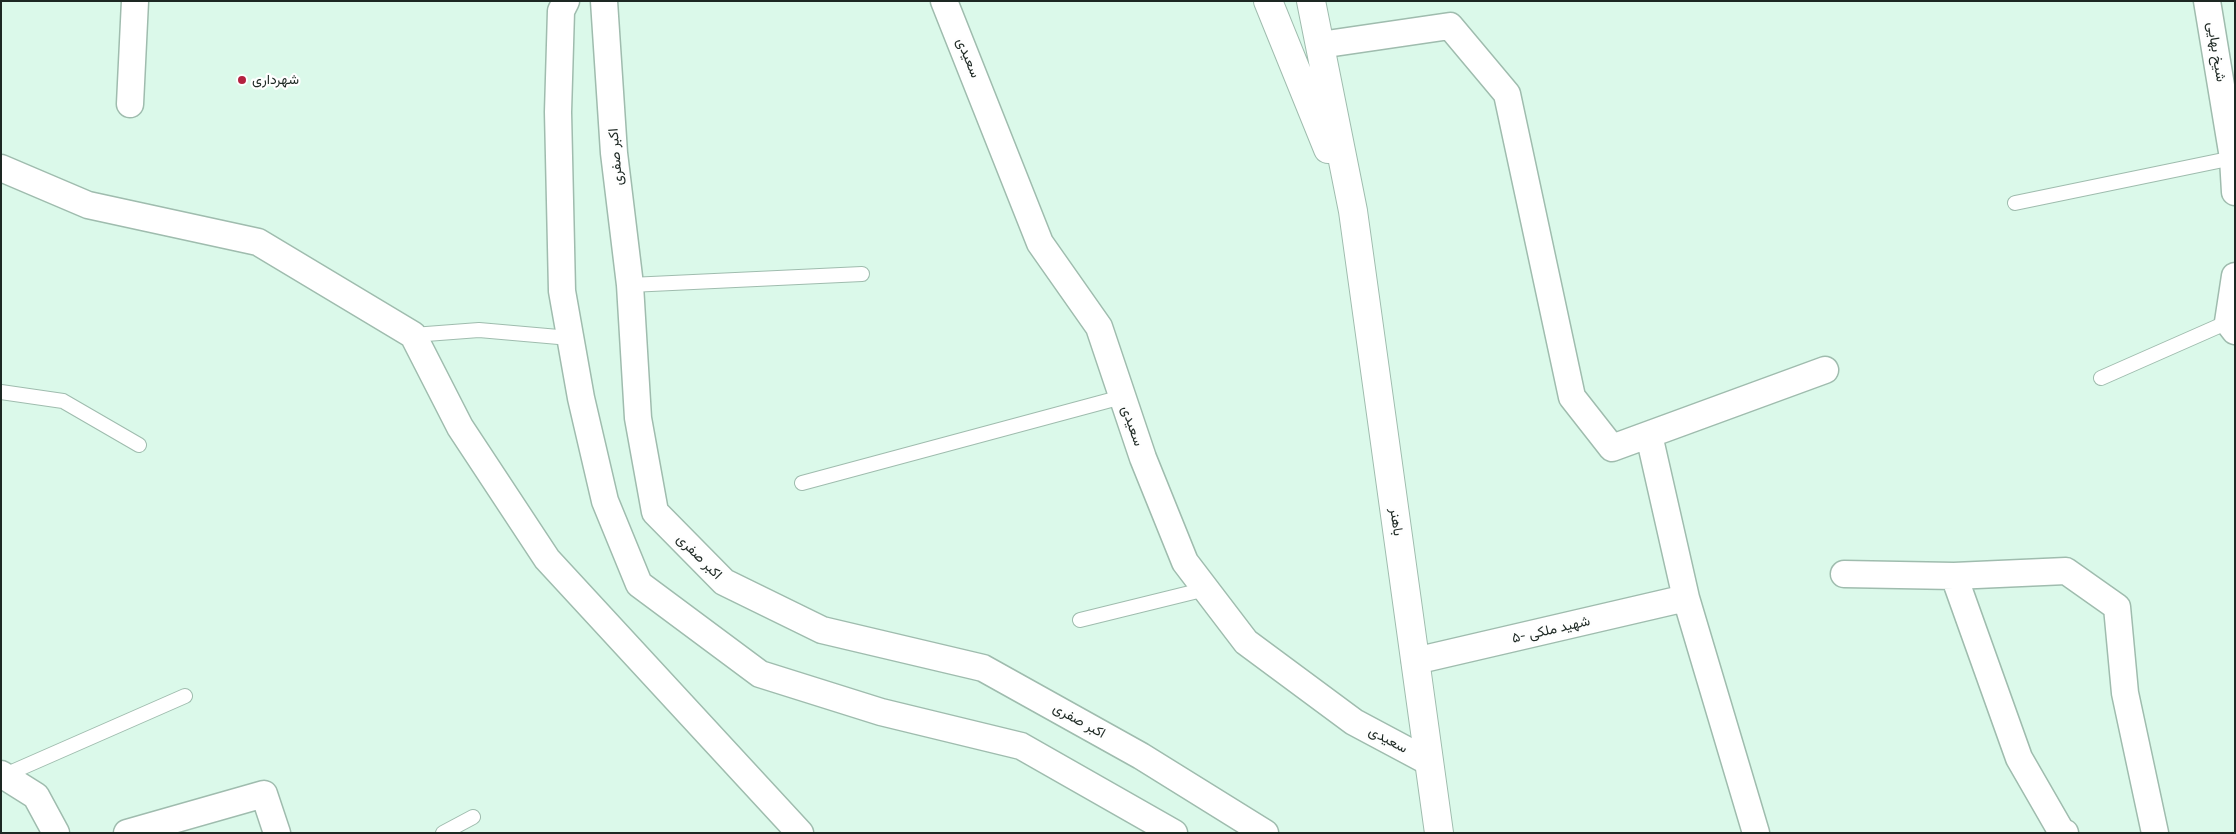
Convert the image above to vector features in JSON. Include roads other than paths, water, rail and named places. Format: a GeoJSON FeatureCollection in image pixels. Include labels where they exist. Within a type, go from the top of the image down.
{"type":"FeatureCollection","features":[{"type":"Feature","properties":{"kind":"street"},"geometry":{"type":"LineString","coordinates":[[130,104],[135,1]]}},
{"type":"Feature","properties":{"kind":"street"},"geometry":{"type":"LineString","coordinates":[[566,1],[561,11],[558,112],[562,291],[581,398],[605,500],[639,584],[760,674],[881,712],[1022,746],[1174,833]]}},
{"type":"Feature","properties":{"kind":"street","name":"اکبر صفری"},"geometry":{"type":"LineString","coordinates":[[604,1],[614,152],[630,285],[638,418],[656,512],[724,582],[822,630],[983,668],[1142,756],[1265,833]]}},
{"type":"Feature","properties":{"kind":"street","name":"سعیدی"},"geometry":{"type":"LineString","coordinates":[[944,1],[1040,243],[1099,327],[1143,458],[1185,562],[1246,642],[1354,722],[1429,762]]}},
{"type":"Feature","properties":{"kind":"street"},"geometry":{"type":"LineString","coordinates":[[1268,1],[1353,211]]}},
{"type":"Feature","properties":{"kind":"street"},"geometry":{"type":"LineString","coordinates":[[1311,1],[1353,211]]}},
{"type":"Feature","properties":{"kind":"street","name":"شیخ بهایی"},"geometry":{"type":"LineString","coordinates":[[2207,1],[2233,158],[2235,192]]}},
{"type":"Feature","properties":{"kind":"street"},"geometry":{"type":"LineString","coordinates":[[1320,45],[1450,26],[1507,94],[1572,397],[1612,448],[1825,370]]}},
{"type":"Feature","properties":{"kind":"street"},"geometry":{"type":"LineString","coordinates":[[1,168],[88,205],[258,242],[412,334],[460,427],[547,559],[800,833]]}},
{"type":"Feature","properties":{"kind":"street","name":"باهنر"},"geometry":{"type":"LineString","coordinates":[[1353,211],[1439,833]]}},
{"type":"Feature","properties":{"kind":"street"},"geometry":{"type":"LineString","coordinates":[[2232,327],[2235,276]]}},
{"type":"Feature","properties":{"kind":"street"},"geometry":{"type":"LineString","coordinates":[[1650,435],[1686,598],[1756,833]]}},
{"type":"Feature","properties":{"kind":"street"},"geometry":{"type":"LineString","coordinates":[[1844,574],[1954,576],[2066,571],[2117,607],[2125,693],[2155,833]]}},
{"type":"Feature","properties":{"kind":"street"},"geometry":{"type":"LineString","coordinates":[[1954,576],[2019,758],[2061,831],[2065,833]]}},
{"type":"Feature","properties":{"kind":"street","name":"۵- شهید ملکی"},"geometry":{"type":"LineString","coordinates":[[1415,661],[1686,598]]}},
{"type":"Feature","properties":{"kind":"street"},"geometry":{"type":"LineString","coordinates":[[3,774],[36,796],[56,833]]}},
{"type":"Feature","properties":{"kind":"street"},"geometry":{"type":"LineString","coordinates":[[127,833],[264,794],[277,833]]}},
{"type":"Feature","properties":{"kind":"lane"},"geometry":{"type":"LineString","coordinates":[[2015,203],[2233,158]]}},
{"type":"Feature","properties":{"kind":"lane"},"geometry":{"type":"LineString","coordinates":[[630,285],[862,274]]}},
{"type":"Feature","properties":{"kind":"lane"},"geometry":{"type":"LineString","coordinates":[[2101,378],[2232,327]]}},
{"type":"Feature","properties":{"kind":"lane"},"geometry":{"type":"LineString","coordinates":[[412,334],[479,330],[570,338]]}},
{"type":"Feature","properties":{"kind":"lane"},"geometry":{"type":"LineString","coordinates":[[1,392],[63,401],[140,444]]}},
{"type":"Feature","properties":{"kind":"lane"},"geometry":{"type":"LineString","coordinates":[[802,483],[1122,397]]}},
{"type":"Feature","properties":{"kind":"lane"},"geometry":{"type":"LineString","coordinates":[[1080,620],[1206,589]]}},
{"type":"Feature","properties":{"kind":"lane"},"geometry":{"type":"LineString","coordinates":[[3,774],[185,696]]}},
{"type":"Feature","properties":{"kind":"lane"},"geometry":{"type":"LineString","coordinates":[[443,833],[473,817]]}},
{"type":"Feature","properties":{"kind":"place","name":"شهرداری"},"geometry":{"type":"Point","coordinates":[242,80]}}]}
